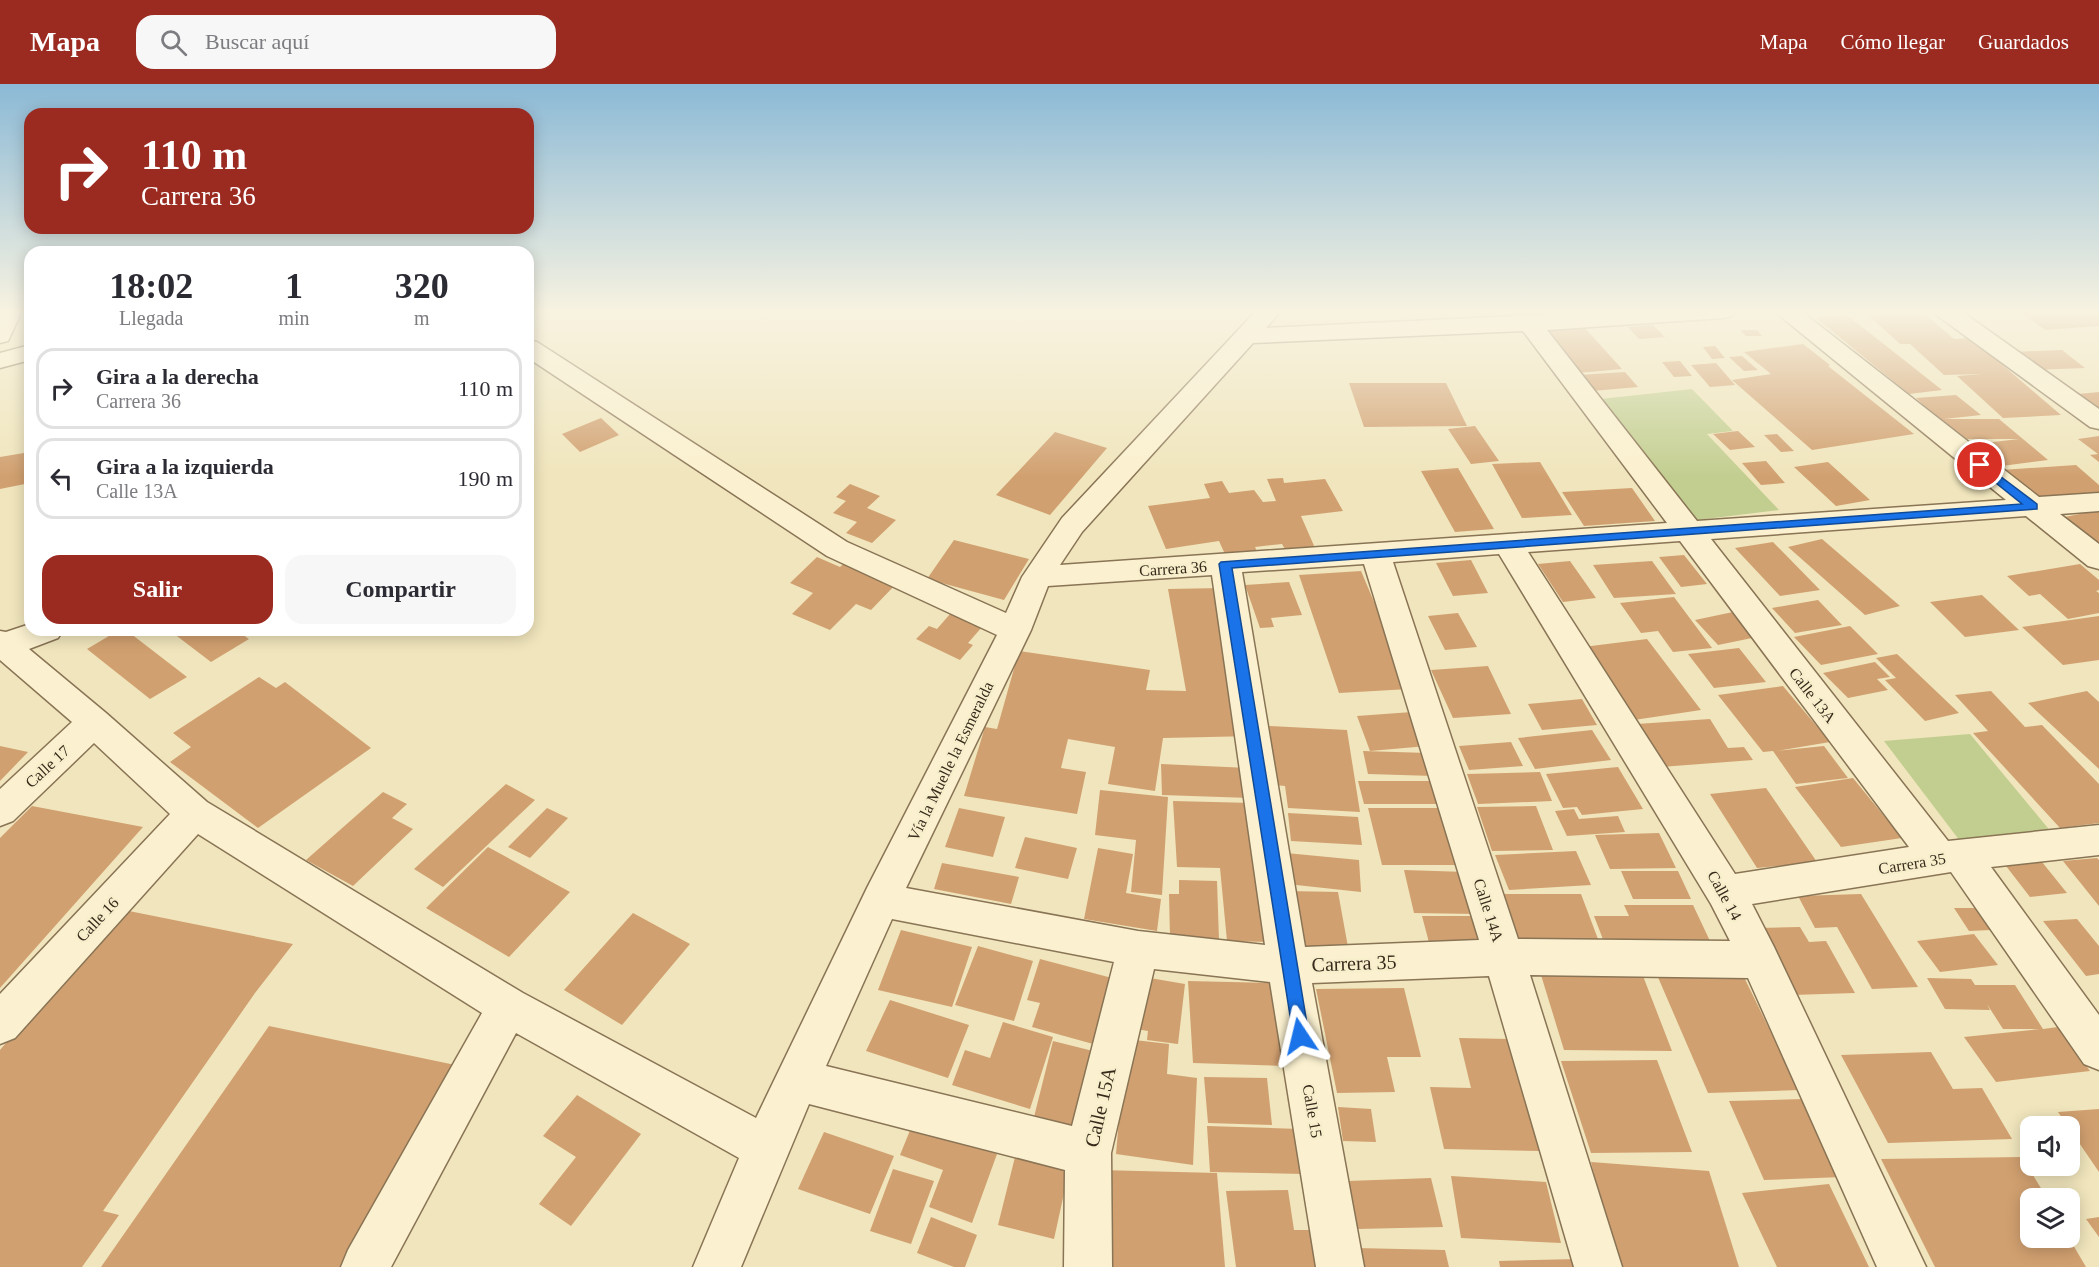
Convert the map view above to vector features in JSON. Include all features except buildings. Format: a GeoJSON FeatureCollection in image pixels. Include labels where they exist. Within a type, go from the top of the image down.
{"type":"FeatureCollection","features":[{"type":"Feature","properties":{"kind":"street"},"geometry":{"type":"LineString","coordinates":[[557,366],[837,549],[1015,630]]}},
{"type":"Feature","properties":{"kind":"street","name":"Vía la Muelle la Esmeralda"},"geometry":{"type":"LineString","coordinates":[[717,1267],[766,1148],[881,900],[1015,630],[1037,577],[1072,525],[1218,366]]}},
{"type":"Feature","properties":{"kind":"street","name":"Calle 13A"},"geometry":{"type":"LineString","coordinates":[[1562,366],[1688,532],[1949,857],[2099,1050]]}},
{"type":"Feature","properties":{"kind":"street"},"geometry":{"type":"LineString","coordinates":[[1856,366],[2099,559]]}},
{"type":"Feature","properties":{"kind":"street"},"geometry":{"type":"LineString","coordinates":[[2023,366],[2099,421]]}},
{"type":"Feature","properties":{"kind":"street","name":"Carrera 36"},"geometry":{"type":"LineString","coordinates":[[1037,577],[2099,502]]}},
{"type":"Feature","properties":{"kind":"street","name":"Calle 14"},"geometry":{"type":"LineString","coordinates":[[1508,544],[1725,892],[1760,960],[1902,1267]]}},
{"type":"Feature","properties":{"kind":"street","name":"Calle 14A"},"geometry":{"type":"LineString","coordinates":[[1377,554],[1504,957],[1598,1267]]}},
{"type":"Feature","properties":{"kind":"street","name":"Calle 15"},"geometry":{"type":"LineString","coordinates":[[1226,564],[1288,966],[1340,1267]]}},
{"type":"Feature","properties":{"kind":"street"},"geometry":{"type":"LineString","coordinates":[[2,643],[26,636]]}},
{"type":"Feature","properties":{"kind":"street"},"geometry":{"type":"LineString","coordinates":[[2,643],[94,722],[194,813],[508,1007],[766,1148]]}},
{"type":"Feature","properties":{"kind":"street","name":"Calle 17"},"geometry":{"type":"LineString","coordinates":[[0,811],[94,722]]}},
{"type":"Feature","properties":{"kind":"street","name":"Calle 16"},"geometry":{"type":"LineString","coordinates":[[0,1024],[194,813]]}},
{"type":"Feature","properties":{"kind":"street","name":"Carrera 35"},"geometry":{"type":"LineString","coordinates":[[1725,892],[1949,857],[2099,840]]}},
{"type":"Feature","properties":{"kind":"street","name":"Carrera 35"},"geometry":{"type":"LineString","coordinates":[[881,900],[1138,949],[1288,966],[1504,957],[1760,960]]}},
{"type":"Feature","properties":{"kind":"street","name":"Calle 15A"},"geometry":{"type":"LineString","coordinates":[[1088,1267],[1088,1153],[1138,949]]}},
{"type":"Feature","properties":{"kind":"street"},"geometry":{"type":"LineString","coordinates":[[365,1267],[508,1007]]}},
{"type":"Feature","properties":{"kind":"street"},"geometry":{"type":"LineString","coordinates":[[798,1080],[1088,1153]]}},
{"type":"Feature","properties":{"kind":"green space"},"geometry":{"type":"Polygon","coordinates":[[[1692,389],[1733,431],[1707,434],[1779,510],[1697,520],[1592,400],[1692,389]]]}},
{"type":"Feature","properties":{"kind":"green space"},"geometry":{"type":"Polygon","coordinates":[[[1970,734],[2052,833],[1960,841],[1884,741],[1970,734]]]}},
{"type":"Feature","properties":{"kind":"route"},"geometry":{"type":"LineString","coordinates":[[1300,1036],[1226,564],[2033,507],[1980,465]]}}]}
